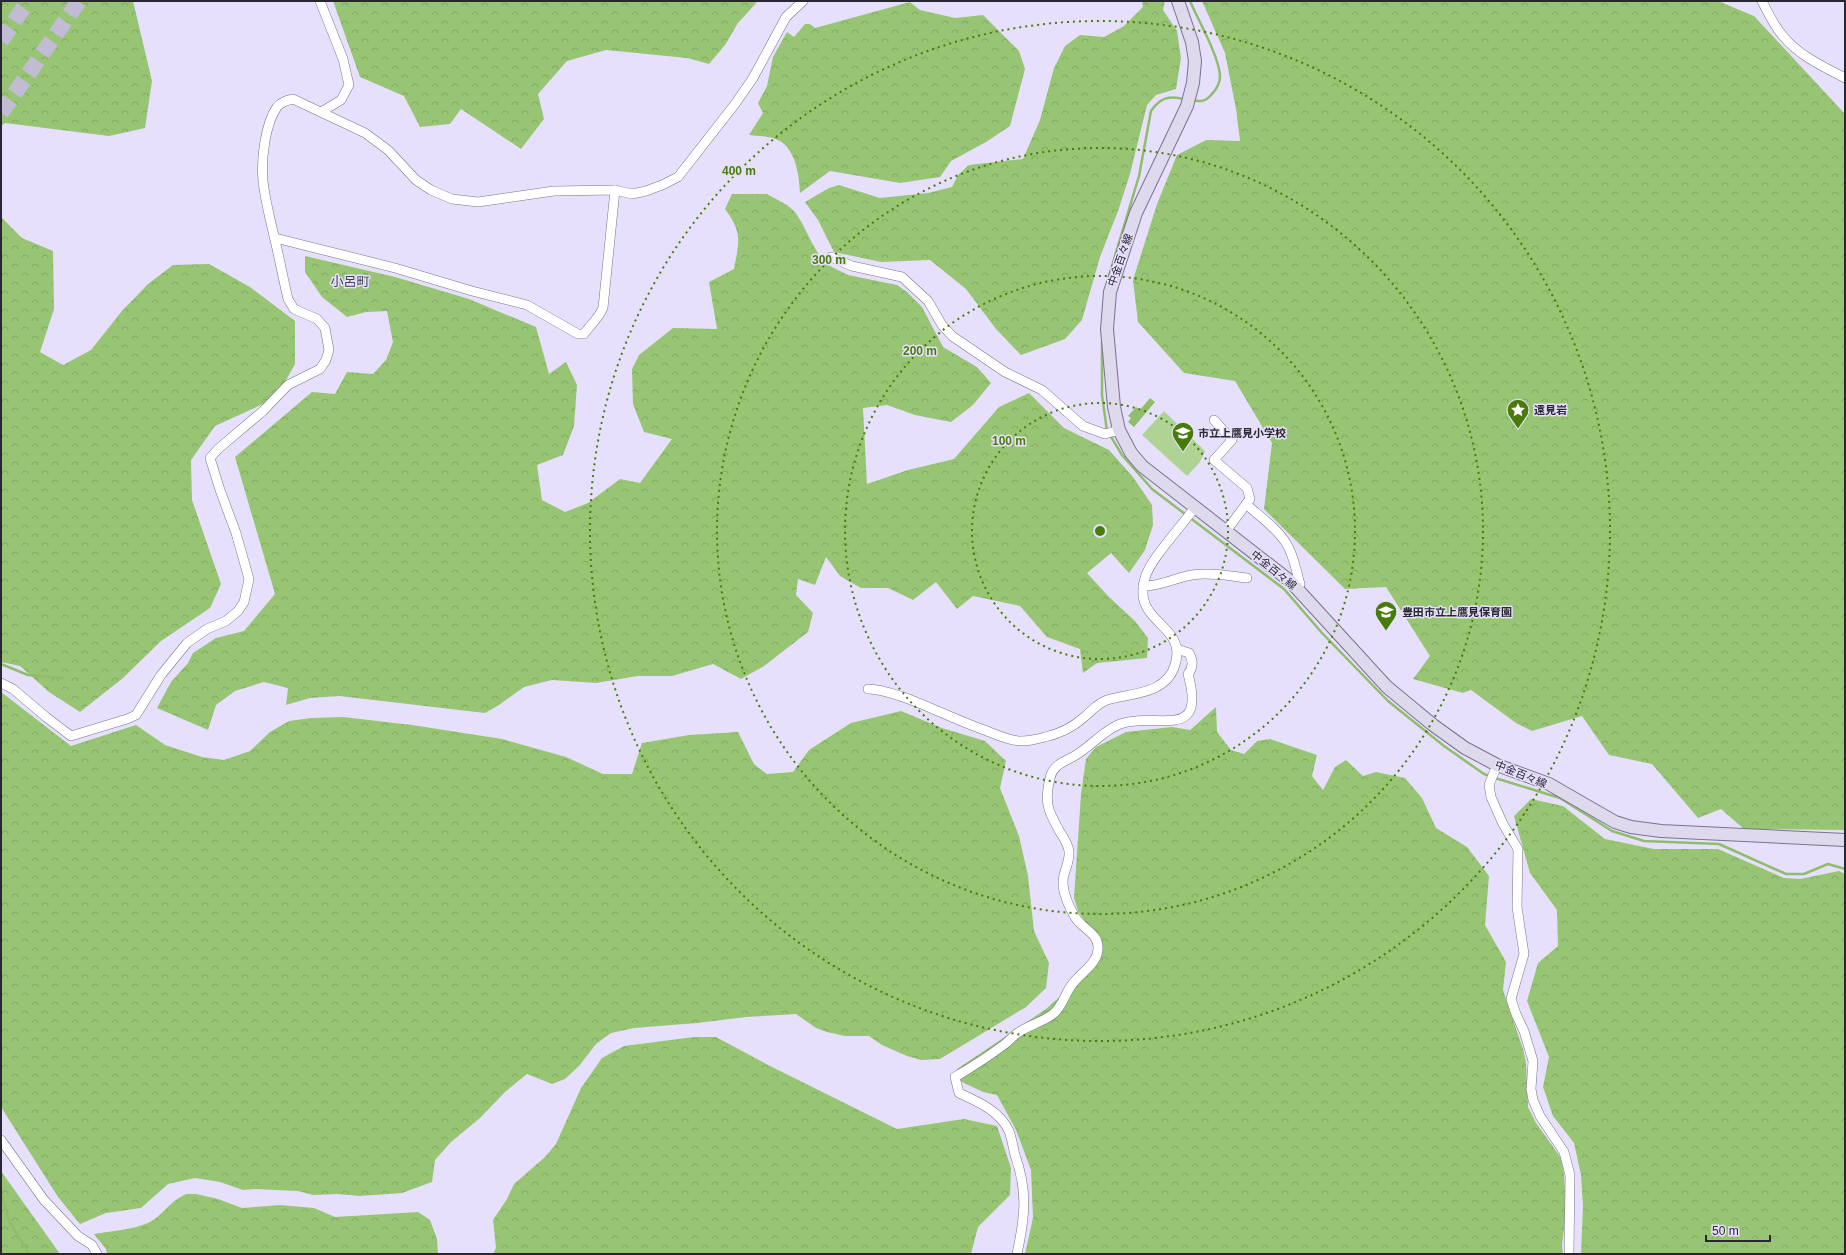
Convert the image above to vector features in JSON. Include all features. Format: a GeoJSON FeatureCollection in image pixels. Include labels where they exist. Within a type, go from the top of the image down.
{"type":"FeatureCollection","features":[{"type":"Feature","properties":{"kind":"main road","name":"中金百々線"},"geometry":{"type":"LineString","coordinates":[[1178,1],[1192,42],[1195,61],[1193,83],[1187,106],[1136,213],[1110,292],[1107,329],[1114,407],[1118,430],[1131,453],[1142,466],[1194,509],[1226,531],[1297,588],[1388,687],[1433,725],[1464,748],[1496,768],[1549,784],[1615,822],[1631,826],[1661,831],[1845,840]]}},
{"type":"Feature","properties":{"kind":"street"},"geometry":{"type":"LineString","coordinates":[[320,1],[343,59],[350,85],[341,100],[321,112]]}},
{"type":"Feature","properties":{"kind":"street"},"geometry":{"type":"LineString","coordinates":[[1,683],[13,689],[71,736],[127,720],[136,715],[142,708],[161,675],[187,643],[207,628],[226,621],[244,602],[250,579],[210,458],[218,449],[263,411],[288,385],[320,369],[326,360],[329,350],[325,328],[317,318],[294,309],[288,299],[263,181],[262,162],[266,137],[272,118],[278,106],[286,100],[293,99],[365,133],[388,150],[416,180],[431,190],[452,199],[478,202],[554,191],[615,190],[632,194],[646,191],[678,177],[736,104],[753,78],[786,18],[803,1]]}},
{"type":"Feature","properties":{"kind":"street"},"geometry":{"type":"LineString","coordinates":[[1762,1],[1773,23],[1784,38],[1800,52],[1845,78]]}},
{"type":"Feature","properties":{"kind":"street"},"geometry":{"type":"LineString","coordinates":[[275,238],[395,268],[472,291],[527,305],[578,334],[584,334],[591,324],[598,319],[603,308],[615,190]]}},
{"type":"Feature","properties":{"kind":"street"},"geometry":{"type":"LineString","coordinates":[[831,257],[852,266],[902,277],[928,301],[942,325],[952,336],[1005,372],[1042,390],[1083,426],[1105,434],[1118,430]]}},
{"type":"Feature","properties":{"kind":"street"},"geometry":{"type":"LineString","coordinates":[[1214,420],[1232,440],[1214,460],[1247,488],[1250,499],[1226,531]]}},
{"type":"Feature","properties":{"kind":"street"},"geometry":{"type":"LineString","coordinates":[[1246,504],[1276,530],[1286,542],[1291,553],[1300,584],[1297,588]]}},
{"type":"Feature","properties":{"kind":"street"},"geometry":{"type":"LineString","coordinates":[[868,689],[894,694],[998,736],[1021,741],[1046,737],[1063,730],[1082,720],[1097,705],[1107,700],[1156,689],[1168,677],[1175,666],[1177,649],[1174,639],[1168,629],[1155,619],[1145,607],[1142,593],[1143,586],[1151,566],[1194,509]]}},
{"type":"Feature","properties":{"kind":"street"},"geometry":{"type":"LineString","coordinates":[[1143,586],[1165,584],[1191,575],[1205,574],[1247,578]]}},
{"type":"Feature","properties":{"kind":"street"},"geometry":{"type":"LineString","coordinates":[[1017,1254],[1024,1218],[1024,1188],[1008,1131],[990,1110],[979,1102],[959,1093],[955,1077],[1006,1043],[1019,1032],[1053,1014],[1077,978],[1097,957],[1097,942],[1075,918],[1062,885],[1069,851],[1067,843],[1049,813],[1047,806],[1050,776],[1059,764],[1075,756],[1119,724],[1131,721],[1155,722],[1179,719],[1185,717],[1189,713],[1192,707],[1192,692],[1188,674],[1191,670],[1192,658],[1189,653],[1177,649]]}},
{"type":"Feature","properties":{"kind":"street"},"geometry":{"type":"LineString","coordinates":[[1496,768],[1489,785],[1491,797],[1503,824],[1518,849],[1518,907],[1524,954],[1511,1000],[1524,1031],[1532,1062],[1531,1089],[1533,1100],[1540,1116],[1564,1152],[1570,1175],[1569,1254]]}},
{"type":"Feature","properties":{"kind":"street"},"geometry":{"type":"LineString","coordinates":[[1,1140],[44,1200],[78,1236],[92,1245],[97,1254]]}},
{"type":"Feature","properties":{"kind":"shaded area"},"geometry":{"type":"Polygon","coordinates":[[[1150,398],[1155,402],[1134,427],[1128,422],[1131,418],[1128,416],[1136,407],[1140,410],[1150,398]]]}},
{"type":"Feature","properties":{"kind":"shaded area"},"geometry":{"type":"Polygon","coordinates":[[[1164,411],[1205,451],[1200,462],[1187,476],[1142,435],[1164,411]]]}},
{"type":"Feature","properties":{"kind":"green space"},"geometry":{"type":"Polygon","coordinates":[[[1,1],[133,1],[152,81],[145,128],[109,136],[5,123],[1,126],[1,1]]]}},
{"type":"Feature","properties":{"kind":"green space"},"geometry":{"type":"Polygon","coordinates":[[[333,1],[758,1],[738,23],[725,45],[709,64],[687,58],[606,50],[567,61],[538,94],[544,119],[521,149],[461,109],[450,124],[420,127],[404,96],[360,77],[333,1]]]}},
{"type":"Feature","properties":{"kind":"green space"},"geometry":{"type":"Polygon","coordinates":[[[1142,1],[1165,1],[1163,10],[1177,31],[1181,58],[1176,89],[1156,95],[1147,105],[1130,174],[1118,211],[1100,257],[1082,320],[1065,339],[1021,355],[996,329],[966,289],[930,260],[881,262],[834,252],[818,220],[805,202],[829,188],[839,185],[880,198],[928,193],[952,187],[958,175],[969,165],[1023,159],[1040,120],[1054,68],[1065,46],[1080,35],[1104,37],[1124,26],[1143,7],[1142,1]]]}},
{"type":"Feature","properties":{"kind":"green space"},"geometry":{"type":"Polygon","coordinates":[[[1202,1],[1718,1],[1754,16],[1845,114],[1845,830],[1744,829],[1721,809],[1698,818],[1652,764],[1609,755],[1582,716],[1532,731],[1516,723],[1471,690],[1463,693],[1413,679],[1430,656],[1386,587],[1345,589],[1264,509],[1272,443],[1235,381],[1184,373],[1138,322],[1133,280],[1157,204],[1177,155],[1206,140],[1240,141],[1236,109],[1225,53],[1202,1]]]}},
{"type":"Feature","properties":{"kind":"green space"},"geometry":{"type":"Polygon","coordinates":[[[910,2],[920,10],[955,18],[983,15],[1019,51],[1025,69],[1010,126],[986,142],[951,161],[940,177],[900,183],[830,171],[800,193],[797,168],[791,153],[786,146],[773,138],[749,135],[763,113],[758,103],[767,86],[773,57],[787,32],[794,37],[805,24],[810,24],[815,28],[910,2]]]}},
{"type":"Feature","properties":{"kind":"green space"},"geometry":{"type":"Polygon","coordinates":[[[732,194],[767,194],[787,205],[795,212],[824,263],[848,275],[897,285],[907,292],[922,307],[943,347],[977,367],[991,383],[973,405],[951,422],[915,415],[887,405],[863,408],[867,484],[908,470],[954,459],[999,407],[1029,393],[1064,428],[1109,450],[1133,477],[1152,505],[1153,525],[1145,550],[1129,573],[1111,553],[1087,573],[1108,596],[1135,621],[1148,638],[1147,658],[1097,663],[1083,673],[1080,649],[1047,637],[1020,606],[973,596],[957,609],[936,582],[913,600],[888,588],[861,588],[840,576],[826,557],[815,585],[798,579],[796,595],[813,613],[808,632],[764,666],[741,679],[713,664],[672,676],[638,676],[596,683],[552,680],[524,687],[485,713],[339,696],[310,698],[286,705],[288,688],[264,682],[235,691],[216,705],[208,730],[157,708],[171,682],[188,663],[193,653],[216,638],[244,631],[275,594],[235,457],[312,392],[335,394],[347,372],[373,374],[386,360],[393,342],[387,311],[366,312],[347,317],[322,297],[305,272],[305,256],[395,277],[469,299],[536,327],[549,374],[566,362],[577,385],[574,426],[563,455],[537,465],[542,500],[565,512],[588,503],[620,479],[640,483],[672,439],[644,432],[633,404],[632,369],[639,355],[673,328],[717,329],[709,282],[734,269],[738,244],[737,231],[731,217],[725,209],[732,194]]]}},
{"type":"Feature","properties":{"kind":"green space"},"geometry":{"type":"Polygon","coordinates":[[[1,217],[22,238],[53,251],[54,309],[40,352],[63,365],[91,350],[122,311],[148,284],[173,265],[209,264],[250,287],[295,321],[295,364],[276,398],[215,426],[191,460],[192,500],[221,584],[210,608],[161,641],[123,678],[80,712],[49,692],[20,666],[1,662],[1,217]]]}},
{"type":"Feature","properties":{"kind":"green space"},"geometry":{"type":"Polygon","coordinates":[[[1,692],[71,746],[136,725],[165,745],[202,757],[224,760],[250,751],[270,732],[289,721],[311,718],[343,717],[412,725],[502,739],[566,757],[603,774],[632,774],[642,743],[689,735],[738,732],[754,764],[767,774],[793,772],[809,750],[851,723],[901,711],[942,728],[985,741],[1006,761],[1000,788],[1019,836],[1028,876],[1034,931],[1049,963],[1046,988],[1026,1007],[940,1059],[921,1060],[907,1056],[882,1045],[869,1036],[845,1036],[827,1032],[816,1028],[796,1014],[746,1017],[634,1028],[611,1033],[596,1044],[579,1066],[565,1079],[552,1084],[527,1074],[505,1092],[480,1118],[451,1142],[435,1160],[432,1182],[402,1193],[360,1196],[337,1194],[313,1195],[298,1191],[255,1189],[243,1190],[220,1182],[195,1178],[168,1184],[141,1208],[106,1213],[80,1224],[58,1197],[1,1107],[1,692]]]}},
{"type":"Feature","properties":{"kind":"green space"},"geometry":{"type":"Polygon","coordinates":[[[1216,707],[1217,732],[1231,750],[1244,754],[1257,741],[1270,739],[1317,755],[1312,776],[1323,790],[1335,767],[1346,760],[1363,776],[1376,772],[1405,778],[1422,798],[1436,828],[1467,847],[1489,876],[1485,925],[1506,962],[1503,990],[1523,1049],[1526,1063],[1528,1107],[1536,1123],[1561,1158],[1564,1174],[1566,1211],[1562,1246],[1563,1254],[1025,1254],[1033,1218],[1031,1170],[1016,1130],[997,1095],[983,1092],[956,1079],[957,1069],[1046,1009],[1065,992],[1076,972],[1099,953],[1090,929],[1078,911],[1074,898],[1081,794],[1086,759],[1096,747],[1126,732],[1172,727],[1190,730],[1216,707]]]}},
{"type":"Feature","properties":{"kind":"green space"},"geometry":{"type":"Polygon","coordinates":[[[1531,799],[1563,806],[1605,839],[1654,849],[1718,849],[1784,878],[1800,879],[1839,871],[1845,874],[1845,1254],[1581,1254],[1583,1206],[1581,1175],[1574,1143],[1553,1116],[1543,1087],[1549,1057],[1527,1001],[1538,963],[1558,946],[1557,910],[1530,873],[1514,816],[1531,799]]]}},
{"type":"Feature","properties":{"kind":"green space"},"geometry":{"type":"Polygon","coordinates":[[[694,1037],[716,1037],[772,1067],[897,1129],[964,1119],[997,1126],[1011,1168],[1010,1195],[978,1227],[971,1254],[493,1254],[496,1248],[493,1220],[507,1199],[514,1184],[545,1157],[556,1144],[581,1088],[602,1058],[624,1046],[694,1037]]]}},
{"type":"Feature","properties":{"kind":"green space"},"geometry":{"type":"Polygon","coordinates":[[[1,1171],[60,1254],[1,1254],[1,1171]]]}},
{"type":"Feature","properties":{"kind":"green space"},"geometry":{"type":"Polygon","coordinates":[[[196,1194],[218,1199],[242,1208],[280,1205],[314,1208],[335,1217],[418,1212],[430,1220],[437,1239],[438,1254],[107,1254],[106,1249],[94,1234],[128,1229],[148,1223],[181,1196],[196,1194]]]}},
{"type":"Feature","properties":{"kind":"waterway"},"geometry":{"type":"LineString","coordinates":[[1190,1],[1212,48],[1219,68],[1220,76],[1215,91],[1207,99],[1202,101],[1191,100]]}},
{"type":"Feature","properties":{"kind":"waterway"},"geometry":{"type":"LineString","coordinates":[[1109,276],[1139,176],[1151,111],[1161,100],[1174,97],[1184,99]]}},
{"type":"Feature","properties":{"kind":"waterway"},"geometry":{"type":"LineString","coordinates":[[1102,342],[1102,395],[1107,431]]}},
{"type":"Feature","properties":{"kind":"waterway"},"geometry":{"type":"LineString","coordinates":[[1110,435],[1122,455],[1152,489],[1284,589],[1322,633],[1388,701],[1444,746],[1484,774],[1490,776]]}},
{"type":"Feature","properties":{"kind":"waterway"},"geometry":{"type":"LineString","coordinates":[[1,664],[28,675],[63,678]]}},
{"type":"Feature","properties":{"kind":"waterway"},"geometry":{"type":"LineString","coordinates":[[1495,778],[1560,798],[1612,831],[1644,841],[1719,844],[1786,874],[1804,874],[1828,864],[1845,869]]}},
{"type":"Feature","properties":{"kind":"waterway"},"geometry":{"type":"LineString","coordinates":[[1,1194],[9,1221],[29,1254]]}},
{"type":"Feature","properties":{"kind":"tunnel"},"geometry":{"type":"LineString","coordinates":[[1,41],[28,1]]}},
{"type":"Feature","properties":{"kind":"tunnel"},"geometry":{"type":"LineString","coordinates":[[1,113],[79,1]]}},
{"type":"Feature","properties":{"kind":"place","name":"遠見岩"},"geometry":{"type":"Point","coordinates":[1518,430]}},
{"type":"Feature","properties":{"kind":"place","name":"市立上鷹見小学校"},"geometry":{"type":"Point","coordinates":[1183,452]}},
{"type":"Feature","properties":{"kind":"place","name":"豊田市立上鷹見保育園"},"geometry":{"type":"Point","coordinates":[1386,632]}},
{"type":"Feature","properties":{"kind":"district","name":"小呂町"},"geometry":{"type":"Point","coordinates":[350,281]}}]}
